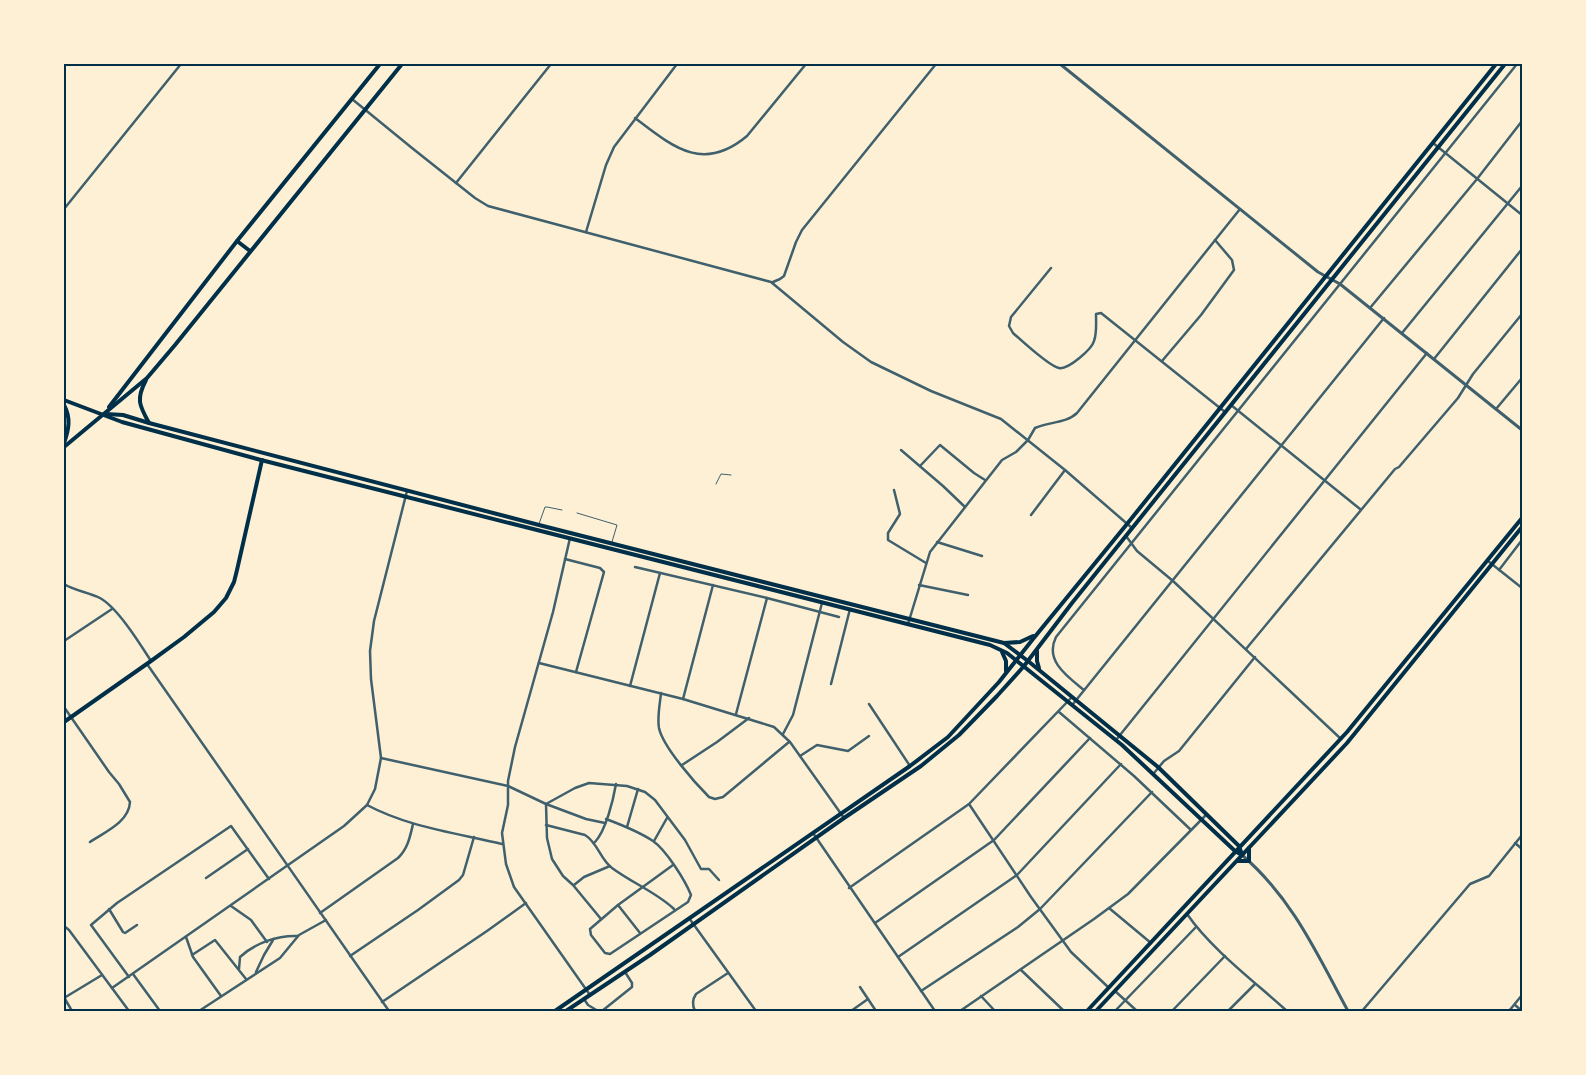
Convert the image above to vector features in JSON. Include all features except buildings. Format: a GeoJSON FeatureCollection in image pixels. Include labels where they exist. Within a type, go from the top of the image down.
{"type":"FeatureCollection","features":[{"type":"Feature","properties":{"kind":"main road"},"geometry":{"type":"LineString","coordinates":[[104,414],[237,242],[380,64]]}},
{"type":"Feature","properties":{"kind":"main road"},"geometry":{"type":"LineString","coordinates":[[64,447],[147,378],[402,64]]}},
{"type":"Feature","properties":{"kind":"main road"},"geometry":{"type":"LineString","coordinates":[[555,1011],[910,766],[948,737],[1004,675],[1127,524],[1324,276],[1496,64]]}},
{"type":"Feature","properties":{"kind":"main road"},"geometry":{"type":"LineString","coordinates":[[566,1011],[921,766],[959,735],[1024,666],[1224,412],[1505,64]]}},
{"type":"Feature","properties":{"kind":"main road"},"geometry":{"type":"LineString","coordinates":[[237,242],[250,250]]}},
{"type":"Feature","properties":{"kind":"main road"},"geometry":{"type":"LineString","coordinates":[[147,378],[140,391],[139,403],[149,423]]}},
{"type":"Feature","properties":{"kind":"main road"},"geometry":{"type":"LineString","coordinates":[[64,400],[122,422],[262,460],[570,539],[611,546],[910,618],[1000,642],[1020,642],[1037,633]]}},
{"type":"Feature","properties":{"kind":"main road"},"geometry":{"type":"LineString","coordinates":[[64,405],[69,419],[64,443]]}},
{"type":"Feature","properties":{"kind":"main road"},"geometry":{"type":"LineString","coordinates":[[104,414],[123,414],[149,423],[263,454],[571,533],[611,546],[822,603],[998,648],[1073,704],[1116,740],[1154,773],[1235,851],[1242,854]]}},
{"type":"Feature","properties":{"kind":"main road"},"geometry":{"type":"LineString","coordinates":[[64,722],[150,663],[208,617],[226,598],[234,582],[263,454]]}},
{"type":"Feature","properties":{"kind":"main road"},"geometry":{"type":"LineString","coordinates":[[1087,1011],[1341,739],[1522,518]]}},
{"type":"Feature","properties":{"kind":"main road"},"geometry":{"type":"LineString","coordinates":[[1096,1011],[1347,743],[1393,689],[1522,527]]}},
{"type":"Feature","properties":{"kind":"main road"},"geometry":{"type":"LineString","coordinates":[[1000,642],[1011,647],[1158,767],[1240,846],[1242,854]]}},
{"type":"Feature","properties":{"kind":"main road"},"geometry":{"type":"LineString","coordinates":[[1039,646],[1037,661],[1040,671]]}},
{"type":"Feature","properties":{"kind":"main road"},"geometry":{"type":"LineString","coordinates":[[998,648],[1006,660],[1004,675]]}},
{"type":"Feature","properties":{"kind":"main road"},"geometry":{"type":"LineString","coordinates":[[1015,676],[1024,672],[1035,675]]}},
{"type":"Feature","properties":{"kind":"main road"},"geometry":{"type":"LineString","coordinates":[[1228,836],[1245,841]]}},
{"type":"Feature","properties":{"kind":"main road"},"geometry":{"type":"LineString","coordinates":[[1226,842],[1231,851],[1230,856]]}},
{"type":"Feature","properties":{"kind":"main road"},"geometry":{"type":"LineString","coordinates":[[1236,861],[1250,861],[1249,848]]}},
{"type":"Feature","properties":{"kind":"street"},"geometry":{"type":"LineString","coordinates":[[64,209],[181,64]]}},
{"type":"Feature","properties":{"kind":"street"},"geometry":{"type":"LineString","coordinates":[[456,183],[552,64]]}},
{"type":"Feature","properties":{"kind":"street"},"geometry":{"type":"LineString","coordinates":[[586,232],[609,156],[614,146],[677,64]]}},
{"type":"Feature","properties":{"kind":"street"},"geometry":{"type":"LineString","coordinates":[[635,118],[680,150],[700,155],[722,152],[738,144],[747,136],[806,64]]}},
{"type":"Feature","properties":{"kind":"street"},"geometry":{"type":"LineString","coordinates":[[771,282],[780,280],[784,276],[802,230],[936,64]]}},
{"type":"Feature","properties":{"kind":"street"},"geometry":{"type":"LineString","coordinates":[[1060,64],[1324,276],[1340,284],[1384,318],[1522,430]]}},
{"type":"Feature","properties":{"kind":"street"},"geometry":{"type":"LineString","coordinates":[[1084,690],[1057,666],[1052,651],[1053,642],[1517,64]]}},
{"type":"Feature","properties":{"kind":"street"},"geometry":{"type":"LineString","coordinates":[[352,99],[456,183],[482,203],[495,209],[771,282],[843,342],[871,362],[931,391],[1001,419],[1065,470],[1132,528]]}},
{"type":"Feature","properties":{"kind":"street"},"geometry":{"type":"LineString","coordinates":[[1370,308],[1477,179],[1522,121]]}},
{"type":"Feature","properties":{"kind":"street"},"geometry":{"type":"LineString","coordinates":[[1433,143],[1522,215]]}},
{"type":"Feature","properties":{"kind":"street"},"geometry":{"type":"LineString","coordinates":[[1402,333],[1522,186]]}},
{"type":"Feature","properties":{"kind":"street"},"geometry":{"type":"LineString","coordinates":[[908,624],[930,552],[986,480],[1004,458],[1016,452],[1028,440],[1035,428],[1074,416],[1240,209]]}},
{"type":"Feature","properties":{"kind":"street"},"geometry":{"type":"LineString","coordinates":[[1162,361],[1201,315],[1234,270],[1232,260],[1215,240]]}},
{"type":"Feature","properties":{"kind":"street"},"geometry":{"type":"LineString","coordinates":[[1434,359],[1522,249]]}},
{"type":"Feature","properties":{"kind":"street"},"geometry":{"type":"LineString","coordinates":[[1051,268],[1011,317],[1009,326],[1013,334],[1054,366],[1059,368],[1068,367],[1092,345],[1096,335],[1097,312],[1101,313],[1224,412]]}},
{"type":"Feature","properties":{"kind":"street"},"geometry":{"type":"LineString","coordinates":[[1246,649],[1360,510],[1422,441],[1522,314]]}},
{"type":"Feature","properties":{"kind":"street"},"geometry":{"type":"LineString","coordinates":[[1073,704],[1384,318]]}},
{"type":"Feature","properties":{"kind":"street"},"geometry":{"type":"LineString","coordinates":[[1116,740],[1427,353]]}},
{"type":"Feature","properties":{"kind":"street"},"geometry":{"type":"LineString","coordinates":[[1496,409],[1522,378]]}},
{"type":"Feature","properties":{"kind":"street"},"geometry":{"type":"LineString","coordinates":[[1231,405],[1360,510]]}},
{"type":"Feature","properties":{"kind":"street"},"geometry":{"type":"LineString","coordinates":[[920,466],[940,445],[974,473],[986,480]]}},
{"type":"Feature","properties":{"kind":"street"},"geometry":{"type":"LineString","coordinates":[[901,450],[965,507]]}},
{"type":"Feature","properties":{"kind":"street"},"geometry":{"type":"LineString","coordinates":[[1030,515],[1065,470]]}},
{"type":"Feature","properties":{"kind":"street"},"geometry":{"type":"LineString","coordinates":[[112,988],[269,880],[344,826],[367,805],[375,789],[382,758],[370,679],[370,651],[374,621],[407,490]]}},
{"type":"Feature","properties":{"kind":"street"},"geometry":{"type":"LineString","coordinates":[[894,490],[900,514],[888,533],[888,540],[926,563]]}},
{"type":"Feature","properties":{"kind":"street"},"geometry":{"type":"LineString","coordinates":[[571,533],[553,612],[520,724],[508,786],[502,844],[509,876],[514,887],[590,995]]}},
{"type":"Feature","properties":{"kind":"street"},"geometry":{"type":"LineString","coordinates":[[1126,536],[1137,551],[1173,581],[1341,739]]}},
{"type":"Feature","properties":{"kind":"street"},"geometry":{"type":"LineString","coordinates":[[1499,570],[1522,540]]}},
{"type":"Feature","properties":{"kind":"street"},"geometry":{"type":"LineString","coordinates":[[937,542],[982,556]]}},
{"type":"Feature","properties":{"kind":"street"},"geometry":{"type":"LineString","coordinates":[[565,558],[600,568],[604,572],[576,672]]}},
{"type":"Feature","properties":{"kind":"street"},"geometry":{"type":"LineString","coordinates":[[1488,561],[1522,588]]}},
{"type":"Feature","properties":{"kind":"street"},"geometry":{"type":"LineString","coordinates":[[635,567],[839,617]]}},
{"type":"Feature","properties":{"kind":"street"},"geometry":{"type":"LineString","coordinates":[[630,686],[660,573]]}},
{"type":"Feature","properties":{"kind":"street"},"geometry":{"type":"LineString","coordinates":[[64,584],[98,597],[112,609],[389,1011]]}},
{"type":"Feature","properties":{"kind":"street"},"geometry":{"type":"LineString","coordinates":[[684,699],[713,585]]}},
{"type":"Feature","properties":{"kind":"street"},"geometry":{"type":"LineString","coordinates":[[919,585],[968,595]]}},
{"type":"Feature","properties":{"kind":"street"},"geometry":{"type":"LineString","coordinates":[[736,714],[767,598]]}},
{"type":"Feature","properties":{"kind":"street"},"geometry":{"type":"LineString","coordinates":[[783,734],[793,715],[822,603]]}},
{"type":"Feature","properties":{"kind":"street"},"geometry":{"type":"LineString","coordinates":[[64,641],[112,609]]}},
{"type":"Feature","properties":{"kind":"street"},"geometry":{"type":"LineString","coordinates":[[831,684],[850,609]]}},
{"type":"Feature","properties":{"kind":"street"},"geometry":{"type":"LineString","coordinates":[[1154,773],[1164,761],[1179,751],[1254,657]]}},
{"type":"Feature","properties":{"kind":"street"},"geometry":{"type":"LineString","coordinates":[[539,663],[684,699],[774,726],[790,742],[844,818]]}},
{"type":"Feature","properties":{"kind":"street"},"geometry":{"type":"LineString","coordinates":[[661,693],[659,728],[667,745],[709,797],[715,799],[723,797],[790,742]]}},
{"type":"Feature","properties":{"kind":"street"},"geometry":{"type":"LineString","coordinates":[[849,888],[969,804],[1072,697]]}},
{"type":"Feature","properties":{"kind":"street"},"geometry":{"type":"LineString","coordinates":[[869,704],[910,766]]}},
{"type":"Feature","properties":{"kind":"street"},"geometry":{"type":"LineString","coordinates":[[64,707],[130,802],[128,812],[121,821],[90,842]]}},
{"type":"Feature","properties":{"kind":"street"},"geometry":{"type":"LineString","coordinates":[[1059,712],[1121,764],[1191,830]]}},
{"type":"Feature","properties":{"kind":"street"},"geometry":{"type":"LineString","coordinates":[[682,765],[749,718]]}},
{"type":"Feature","properties":{"kind":"street"},"geometry":{"type":"LineString","coordinates":[[800,756],[817,745],[848,751],[870,736]]}},
{"type":"Feature","properties":{"kind":"street"},"geometry":{"type":"LineString","coordinates":[[875,923],[994,840],[1090,738]]}},
{"type":"Feature","properties":{"kind":"street"},"geometry":{"type":"LineString","coordinates":[[382,758],[508,786],[546,804],[586,819],[605,821],[627,827],[654,841],[673,865],[691,895],[688,902],[610,954],[607,954],[590,932],[590,929],[618,905],[673,865]]}},
{"type":"Feature","properties":{"kind":"street"},"geometry":{"type":"LineString","coordinates":[[898,957],[1017,875],[1121,764]]}},
{"type":"Feature","properties":{"kind":"street"},"geometry":{"type":"LineString","coordinates":[[546,804],[584,785],[598,783],[616,784],[638,789],[649,794],[685,840],[702,869],[709,869],[719,880]]}},
{"type":"Feature","properties":{"kind":"street"},"geometry":{"type":"LineString","coordinates":[[594,842],[599,837],[613,800],[616,784]]}},
{"type":"Feature","properties":{"kind":"street"},"geometry":{"type":"LineString","coordinates":[[627,827],[638,789]]}},
{"type":"Feature","properties":{"kind":"street"},"geometry":{"type":"LineString","coordinates":[[921,991],[1018,927],[1040,909],[1152,792]]}},
{"type":"Feature","properties":{"kind":"street"},"geometry":{"type":"LineString","coordinates":[[546,804],[548,844],[552,859],[563,876],[601,919]]}},
{"type":"Feature","properties":{"kind":"street"},"geometry":{"type":"LineString","coordinates":[[969,804],[1071,952],[1109,988]]}},
{"type":"Feature","properties":{"kind":"street"},"geometry":{"type":"LineString","coordinates":[[367,805],[387,815],[414,824],[502,844]]}},
{"type":"Feature","properties":{"kind":"street"},"geometry":{"type":"LineString","coordinates":[[960,1011],[1109,908],[1135,887],[1206,815]]}},
{"type":"Feature","properties":{"kind":"street"},"geometry":{"type":"LineString","coordinates":[[654,841],[667,818]]}},
{"type":"Feature","properties":{"kind":"street"},"geometry":{"type":"LineString","coordinates":[[320,913],[398,858],[409,843],[414,824]]}},
{"type":"Feature","properties":{"kind":"street"},"geometry":{"type":"LineString","coordinates":[[546,825],[585,835],[594,842],[602,857],[610,866],[675,910]]}},
{"type":"Feature","properties":{"kind":"street"},"geometry":{"type":"LineString","coordinates":[[129,977],[91,925],[109,909],[231,826],[269,880]]}},
{"type":"Feature","properties":{"kind":"street"},"geometry":{"type":"LineString","coordinates":[[813,833],[935,1011]]}},
{"type":"Feature","properties":{"kind":"street"},"geometry":{"type":"LineString","coordinates":[[1362,1011],[1470,884],[1489,876],[1522,834]]}},
{"type":"Feature","properties":{"kind":"street"},"geometry":{"type":"LineString","coordinates":[[350,956],[459,880],[465,869],[474,838]]}},
{"type":"Feature","properties":{"kind":"street"},"geometry":{"type":"LineString","coordinates":[[1515,843],[1522,849]]}},
{"type":"Feature","properties":{"kind":"street"},"geometry":{"type":"LineString","coordinates":[[206,878],[248,849]]}},
{"type":"Feature","properties":{"kind":"street"},"geometry":{"type":"LineString","coordinates":[[1242,854],[1268,879],[1295,914],[1348,1011]]}},
{"type":"Feature","properties":{"kind":"street"},"geometry":{"type":"LineString","coordinates":[[573,886],[584,877],[610,866]]}},
{"type":"Feature","properties":{"kind":"street"},"geometry":{"type":"LineString","coordinates":[[382,1002],[526,903]]}},
{"type":"Feature","properties":{"kind":"street"},"geometry":{"type":"LineString","coordinates":[[618,905],[640,933]]}},
{"type":"Feature","properties":{"kind":"street"},"geometry":{"type":"LineString","coordinates":[[231,906],[251,920],[267,942]]}},
{"type":"Feature","properties":{"kind":"street"},"geometry":{"type":"LineString","coordinates":[[1109,908],[1151,943]]}},
{"type":"Feature","properties":{"kind":"street"},"geometry":{"type":"LineString","coordinates":[[109,909],[123,932],[125,933],[137,925]]}},
{"type":"Feature","properties":{"kind":"street"},"geometry":{"type":"LineString","coordinates":[[1187,914],[1196,927],[1225,956],[1286,1011]]}},
{"type":"Feature","properties":{"kind":"street"},"geometry":{"type":"LineString","coordinates":[[689,918],[756,1011]]}},
{"type":"Feature","properties":{"kind":"street"},"geometry":{"type":"LineString","coordinates":[[199,1011],[280,958],[298,936],[326,920]]}},
{"type":"Feature","properties":{"kind":"street"},"geometry":{"type":"LineString","coordinates":[[64,926],[69,930],[129,1011]]}},
{"type":"Feature","properties":{"kind":"street"},"geometry":{"type":"LineString","coordinates":[[1115,1011],[1196,927]]}},
{"type":"Feature","properties":{"kind":"street"},"geometry":{"type":"LineString","coordinates":[[239,971],[241,955],[256,946],[284,935],[298,936]]}},
{"type":"Feature","properties":{"kind":"street"},"geometry":{"type":"LineString","coordinates":[[186,937],[192,955],[221,996]]}},
{"type":"Feature","properties":{"kind":"street"},"geometry":{"type":"LineString","coordinates":[[192,955],[214,940],[246,979]]}},
{"type":"Feature","properties":{"kind":"street"},"geometry":{"type":"LineString","coordinates":[[256,974],[273,940]]}},
{"type":"Feature","properties":{"kind":"street"},"geometry":{"type":"LineString","coordinates":[[1172,1011],[1225,956]]}},
{"type":"Feature","properties":{"kind":"street"},"geometry":{"type":"LineString","coordinates":[[1021,970],[1064,1011]]}},
{"type":"Feature","properties":{"kind":"street"},"geometry":{"type":"LineString","coordinates":[[602,1011],[632,987],[632,983],[625,972]]}},
{"type":"Feature","properties":{"kind":"street"},"geometry":{"type":"LineString","coordinates":[[696,1011],[692,1004],[696,994],[728,973]]}},
{"type":"Feature","properties":{"kind":"street"},"geometry":{"type":"LineString","coordinates":[[133,974],[160,1011]]}},
{"type":"Feature","properties":{"kind":"street"},"geometry":{"type":"LineString","coordinates":[[72,1011],[64,998],[102,975]]}},
{"type":"Feature","properties":{"kind":"street"},"geometry":{"type":"LineString","coordinates":[[1228,1011],[1256,983]]}},
{"type":"Feature","properties":{"kind":"street"},"geometry":{"type":"LineString","coordinates":[[860,986],[876,1011]]}},
{"type":"Feature","properties":{"kind":"street"},"geometry":{"type":"LineString","coordinates":[[1115,991],[1137,1011]]}},
{"type":"Feature","properties":{"kind":"street"},"geometry":{"type":"LineString","coordinates":[[1509,1011],[1522,995]]}},
{"type":"Feature","properties":{"kind":"street"},"geometry":{"type":"LineString","coordinates":[[981,996],[995,1011]]}},
{"type":"Feature","properties":{"kind":"street"},"geometry":{"type":"LineString","coordinates":[[584,999],[588,1005],[598,1011]]}},
{"type":"Feature","properties":{"kind":"street"},"geometry":{"type":"LineString","coordinates":[[851,1011],[869,999]]}},
{"type":"Feature","properties":{"kind":"street"},"geometry":{"type":"LineString","coordinates":[[1514,1005],[1522,1011]]}},
{"type":"Feature","properties":{"kind":"lane"},"geometry":{"type":"LineString","coordinates":[[716,484],[720,474],[731,475]]}},
{"type":"Feature","properties":{"kind":"lane"},"geometry":{"type":"LineString","coordinates":[[539,525],[545,508],[562,510]]}},
{"type":"Feature","properties":{"kind":"lane"},"geometry":{"type":"LineString","coordinates":[[577,513],[617,525],[611,546]]}}]}
